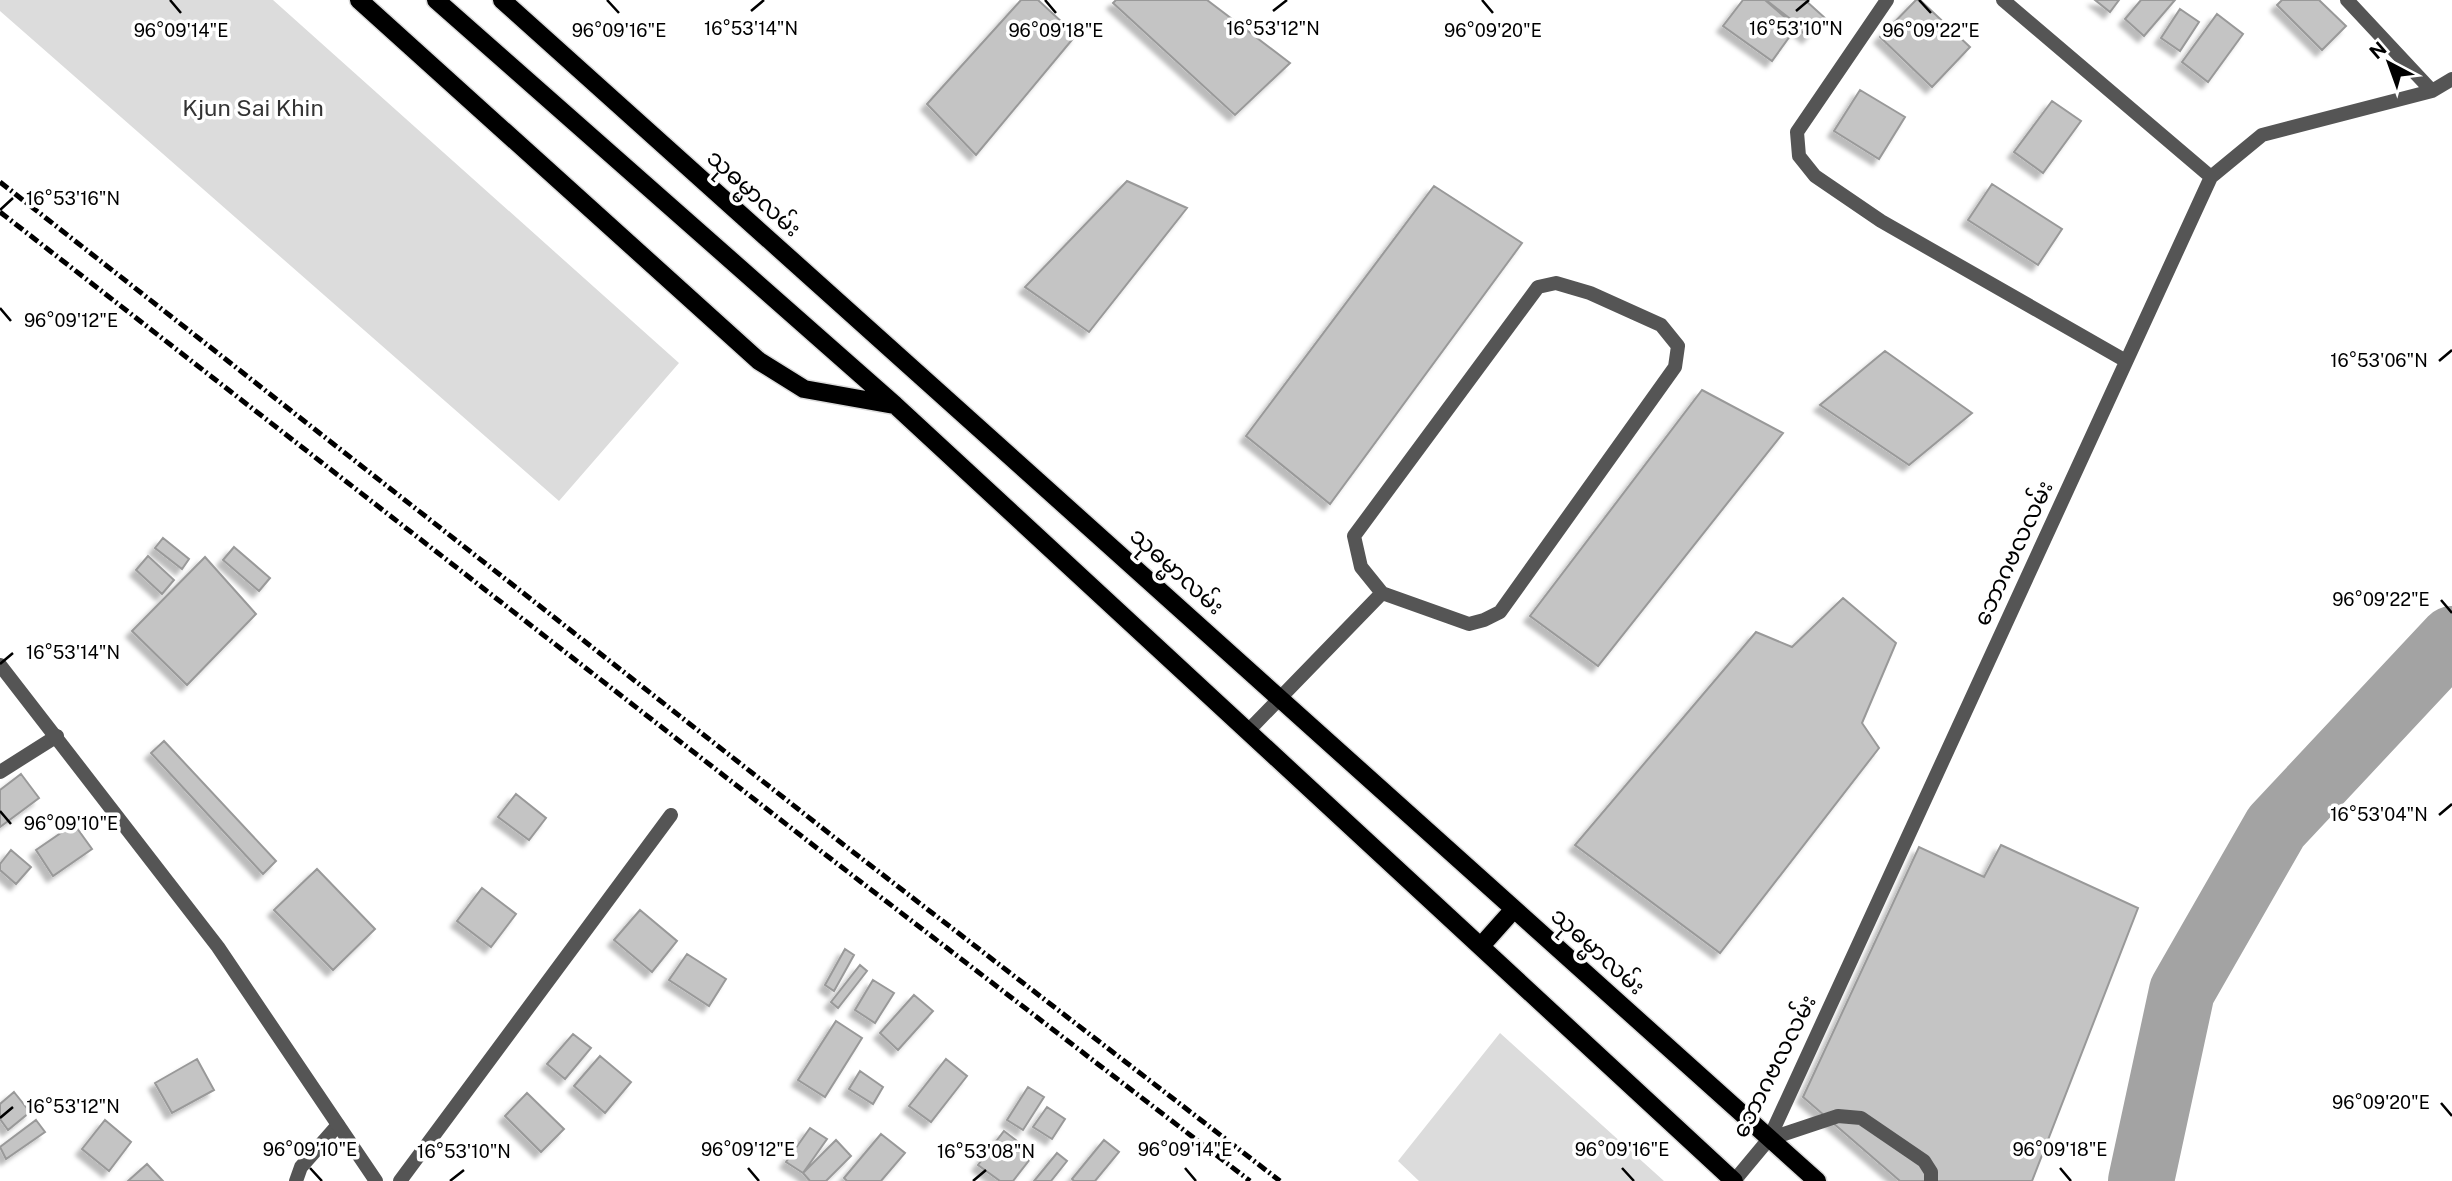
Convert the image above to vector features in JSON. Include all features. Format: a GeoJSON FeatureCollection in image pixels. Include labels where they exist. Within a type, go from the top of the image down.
{"type":"FeatureCollection","features":[{"type":"Feature","properties":{"kind":"main road"},"geometry":{"type":"LineString","coordinates":[[359,0],[759,361],[804,388],[895,405]]}},
{"type":"Feature","properties":{"kind":"main road"},"geometry":{"type":"LineString","coordinates":[[436,0],[895,405],[1734,1181]]}},
{"type":"Feature","properties":{"kind":"main road","name":"သုဓမ္မာလမ်း"},"geometry":{"type":"LineString","coordinates":[[511,3],[1817,1181]]}},
{"type":"Feature","properties":{"kind":"main road"},"geometry":{"type":"LineString","coordinates":[[1481,946],[1514,909]]}},
{"type":"Feature","properties":{"kind":"street"},"geometry":{"type":"LineString","coordinates":[[1887,0],[1797,132],[1798,156],[1815,176],[1881,220],[2126,361]]}},
{"type":"Feature","properties":{"kind":"street"},"geometry":{"type":"LineString","coordinates":[[2003,0],[2211,177]]}},
{"type":"Feature","properties":{"kind":"street"},"geometry":{"type":"LineString","coordinates":[[2347,0],[2432,91]]}},
{"type":"Feature","properties":{"kind":"street","name":"ဘောဂဗလလမ်း"},"geometry":{"type":"LineString","coordinates":[[1734,1181],[1769,1139],[2211,177],[2262,135],[2432,91],[2452,79]]}},
{"type":"Feature","properties":{"kind":"street"},"geometry":{"type":"LineString","coordinates":[[1556,283],[1567,286],[1590,293],[1661,325],[1678,345],[1675,367],[1500,611],[1484,620],[1469,624],[1382,593],[1362,567],[1354,536],[1538,288],[1556,283]]}},
{"type":"Feature","properties":{"kind":"street"},"geometry":{"type":"LineString","coordinates":[[1248,731],[1382,593]]}},
{"type":"Feature","properties":{"kind":"street"},"geometry":{"type":"LineString","coordinates":[[0,665],[218,947],[376,1181]]}},
{"type":"Feature","properties":{"kind":"street"},"geometry":{"type":"LineString","coordinates":[[0,772],[57,736]]}},
{"type":"Feature","properties":{"kind":"street"},"geometry":{"type":"LineString","coordinates":[[400,1181],[671,815]]}},
{"type":"Feature","properties":{"kind":"street"},"geometry":{"type":"LineString","coordinates":[[1769,1139],[1838,1116],[1861,1118],[1923,1161],[1931,1171],[1931,1181]]}},
{"type":"Feature","properties":{"kind":"street"},"geometry":{"type":"LineString","coordinates":[[296,1181],[301,1167],[338,1125]]}},
{"type":"Feature","properties":{"kind":"green space","name":"Kjun Sai Khin"},"geometry":{"type":"Polygon","coordinates":[[[0,0],[273,0],[679,363],[559,501],[0,11],[0,0]]]}},
{"type":"Feature","properties":{"kind":"green space"},"geometry":{"type":"Polygon","coordinates":[[[1500,1033],[1664,1181],[1419,1181],[1398,1161],[1500,1033]]]}},
{"type":"Feature","properties":{"kind":"building"},"geometry":{"type":"Polygon","coordinates":[[[1021,0],[1038,0],[1076,35],[976,155],[927,104],[1021,0]]]}},
{"type":"Feature","properties":{"kind":"building"},"geometry":{"type":"Polygon","coordinates":[[[1116,0],[1207,0],[1290,63],[1235,115],[1113,3],[1116,0]]]}},
{"type":"Feature","properties":{"kind":"building"},"geometry":{"type":"Polygon","coordinates":[[[1743,0],[1766,0],[1798,25],[1772,61],[1723,26],[1743,0]]]}},
{"type":"Feature","properties":{"kind":"building"},"geometry":{"type":"Polygon","coordinates":[[[1765,0],[1805,0],[1825,18],[1808,37],[1765,0]]]}},
{"type":"Feature","properties":{"kind":"building"},"geometry":{"type":"Polygon","coordinates":[[[1916,0],[1920,0],[1970,47],[1932,87],[1880,37],[1916,0]]]}},
{"type":"Feature","properties":{"kind":"building"},"geometry":{"type":"Polygon","coordinates":[[[2095,0],[2119,0],[2110,12],[2095,0]]]}},
{"type":"Feature","properties":{"kind":"building"},"geometry":{"type":"Polygon","coordinates":[[[2141,0],[2175,0],[2144,36],[2125,19],[2141,0]]]}},
{"type":"Feature","properties":{"kind":"building"},"geometry":{"type":"Polygon","coordinates":[[[2282,0],[2319,0],[2346,26],[2322,50],[2277,5],[2282,0]]]}},
{"type":"Feature","properties":{"kind":"building"},"geometry":{"type":"Polygon","coordinates":[[[2180,9],[2199,22],[2180,51],[2161,38],[2180,9]]]}},
{"type":"Feature","properties":{"kind":"building"},"geometry":{"type":"Polygon","coordinates":[[[2217,14],[2243,34],[2208,82],[2182,62],[2217,14]]]}},
{"type":"Feature","properties":{"kind":"building"},"geometry":{"type":"Polygon","coordinates":[[[1860,90],[1905,117],[1879,159],[1834,131],[1860,90]]]}},
{"type":"Feature","properties":{"kind":"building"},"geometry":{"type":"Polygon","coordinates":[[[2052,101],[2081,121],[2043,173],[2014,152],[2052,101]]]}},
{"type":"Feature","properties":{"kind":"building"},"geometry":{"type":"Polygon","coordinates":[[[1127,181],[1187,208],[1089,332],[1025,287],[1127,181]]]}},
{"type":"Feature","properties":{"kind":"building"},"geometry":{"type":"Polygon","coordinates":[[[1992,184],[2062,229],[2038,265],[1968,220],[1992,184]]]}},
{"type":"Feature","properties":{"kind":"building"},"geometry":{"type":"Polygon","coordinates":[[[1434,186],[1522,243],[1330,504],[1246,436],[1434,186]]]}},
{"type":"Feature","properties":{"kind":"building"},"geometry":{"type":"Polygon","coordinates":[[[1885,351],[1972,413],[1909,465],[1820,405],[1885,351]]]}},
{"type":"Feature","properties":{"kind":"building"},"geometry":{"type":"Polygon","coordinates":[[[1702,390],[1783,433],[1598,666],[1530,616],[1702,390]]]}},
{"type":"Feature","properties":{"kind":"building"},"geometry":{"type":"Polygon","coordinates":[[[163,538],[189,559],[182,569],[155,548],[163,538]]]}},
{"type":"Feature","properties":{"kind":"building"},"geometry":{"type":"Polygon","coordinates":[[[234,547],[270,578],[259,591],[223,560],[234,547]]]}},
{"type":"Feature","properties":{"kind":"building"},"geometry":{"type":"Polygon","coordinates":[[[148,556],[174,580],[162,594],[136,570],[148,556]]]}},
{"type":"Feature","properties":{"kind":"building"},"geometry":{"type":"Polygon","coordinates":[[[205,557],[256,614],[187,685],[132,631],[205,557]]]}},
{"type":"Feature","properties":{"kind":"building"},"geometry":{"type":"Polygon","coordinates":[[[1843,598],[1896,643],[1862,723],[1879,748],[1720,953],[1575,845],[1756,632],[1792,647],[1843,598]]]}},
{"type":"Feature","properties":{"kind":"building"},"geometry":{"type":"Polygon","coordinates":[[[164,741],[276,861],[263,874],[151,753],[164,741]]]}},
{"type":"Feature","properties":{"kind":"building"},"geometry":{"type":"Polygon","coordinates":[[[21,774],[39,798],[0,827],[0,790],[21,774]]]}},
{"type":"Feature","properties":{"kind":"building"},"geometry":{"type":"Polygon","coordinates":[[[516,794],[546,818],[529,840],[498,817],[516,794]]]}},
{"type":"Feature","properties":{"kind":"building"},"geometry":{"type":"Polygon","coordinates":[[[74,824],[92,849],[53,876],[36,850],[74,824]]]}},
{"type":"Feature","properties":{"kind":"building"},"geometry":{"type":"Polygon","coordinates":[[[2001,845],[2138,908],[2032,1181],[1900,1181],[1803,1097],[1919,847],[1984,877],[2001,845]]]}},
{"type":"Feature","properties":{"kind":"building"},"geometry":{"type":"Polygon","coordinates":[[[11,850],[31,867],[16,884],[0,870],[0,864],[11,850]]]}},
{"type":"Feature","properties":{"kind":"building"},"geometry":{"type":"Polygon","coordinates":[[[317,869],[375,929],[333,970],[274,910],[317,869]]]}},
{"type":"Feature","properties":{"kind":"building"},"geometry":{"type":"Polygon","coordinates":[[[482,888],[516,914],[491,947],[457,921],[482,888]]]}},
{"type":"Feature","properties":{"kind":"building"},"geometry":{"type":"Polygon","coordinates":[[[640,910],[677,941],[652,972],[614,940],[640,910]]]}},
{"type":"Feature","properties":{"kind":"building"},"geometry":{"type":"Polygon","coordinates":[[[845,949],[854,955],[834,991],[825,985],[845,949]]]}},
{"type":"Feature","properties":{"kind":"building"},"geometry":{"type":"Polygon","coordinates":[[[687,954],[726,979],[709,1006],[669,980],[687,954]]]}},
{"type":"Feature","properties":{"kind":"building"},"geometry":{"type":"Polygon","coordinates":[[[860,965],[867,971],[838,1008],[831,1002],[860,965]]]}},
{"type":"Feature","properties":{"kind":"building"},"geometry":{"type":"Polygon","coordinates":[[[873,980],[894,993],[875,1023],[855,1010],[873,980]]]}},
{"type":"Feature","properties":{"kind":"building"},"geometry":{"type":"Polygon","coordinates":[[[914,995],[933,1011],[898,1050],[880,1033],[914,995]]]}},
{"type":"Feature","properties":{"kind":"building"},"geometry":{"type":"Polygon","coordinates":[[[836,1021],[862,1038],[825,1097],[798,1080],[836,1021]]]}},
{"type":"Feature","properties":{"kind":"building"},"geometry":{"type":"Polygon","coordinates":[[[573,1034],[591,1048],[565,1079],[547,1064],[573,1034]]]}},
{"type":"Feature","properties":{"kind":"building"},"geometry":{"type":"Polygon","coordinates":[[[600,1056],[631,1082],[605,1113],[574,1086],[600,1056]]]}},
{"type":"Feature","properties":{"kind":"building"},"geometry":{"type":"Polygon","coordinates":[[[197,1059],[214,1090],[172,1113],[155,1083],[197,1059]]]}},
{"type":"Feature","properties":{"kind":"building"},"geometry":{"type":"Polygon","coordinates":[[[946,1059],[967,1076],[931,1122],[909,1106],[946,1059]]]}},
{"type":"Feature","properties":{"kind":"building"},"geometry":{"type":"Polygon","coordinates":[[[860,1071],[883,1087],[873,1104],[849,1089],[860,1071]]]}},
{"type":"Feature","properties":{"kind":"building"},"geometry":{"type":"Polygon","coordinates":[[[1028,1087],[1044,1097],[1023,1130],[1007,1120],[1028,1087]]]}},
{"type":"Feature","properties":{"kind":"building"},"geometry":{"type":"Polygon","coordinates":[[[14,1092],[30,1112],[8,1130],[0,1119],[0,1104],[14,1092]]]}},
{"type":"Feature","properties":{"kind":"building"},"geometry":{"type":"Polygon","coordinates":[[[527,1093],[564,1129],[541,1152],[505,1116],[527,1093]]]}},
{"type":"Feature","properties":{"kind":"building"},"geometry":{"type":"Polygon","coordinates":[[[1047,1107],[1065,1119],[1052,1139],[1033,1127],[1047,1107]]]}},
{"type":"Feature","properties":{"kind":"building"},"geometry":{"type":"Polygon","coordinates":[[[36,1120],[45,1132],[6,1159],[0,1147],[36,1120]]]}},
{"type":"Feature","properties":{"kind":"building"},"geometry":{"type":"Polygon","coordinates":[[[105,1120],[131,1142],[109,1171],[82,1149],[105,1120]]]}},
{"type":"Feature","properties":{"kind":"building"},"geometry":{"type":"Polygon","coordinates":[[[810,1128],[827,1139],[803,1173],[786,1162],[810,1128]]]}},
{"type":"Feature","properties":{"kind":"building"},"geometry":{"type":"Polygon","coordinates":[[[1004,1131],[1034,1154],[1013,1181],[1000,1181],[978,1165],[1004,1131]]]}},
{"type":"Feature","properties":{"kind":"building"},"geometry":{"type":"Polygon","coordinates":[[[881,1134],[905,1153],[881,1181],[847,1181],[844,1178],[881,1134]]]}},
{"type":"Feature","properties":{"kind":"building"},"geometry":{"type":"Polygon","coordinates":[[[836,1140],[851,1156],[826,1181],[810,1181],[803,1173],[836,1140]]]}},
{"type":"Feature","properties":{"kind":"building"},"geometry":{"type":"Polygon","coordinates":[[[1104,1140],[1119,1152],[1095,1181],[1074,1181],[1072,1179],[1104,1140]]]}},
{"type":"Feature","properties":{"kind":"building"},"geometry":{"type":"Polygon","coordinates":[[[1057,1153],[1067,1161],[1051,1181],[1034,1181],[1057,1153]]]}},
{"type":"Feature","properties":{"kind":"building"},"geometry":{"type":"Polygon","coordinates":[[[147,1164],[163,1181],[128,1181],[147,1164]]]}},
{"type":"Feature","properties":{"kind":"waterway"},"geometry":{"type":"LineString","coordinates":[[2141,1181],[2182,991],[2276,827],[2452,639]]}},
{"type":"Feature","properties":{"kind":"railway"},"geometry":{"type":"LineString","coordinates":[[0,182],[835,838],[1280,1181]]}},
{"type":"Feature","properties":{"kind":"railway"},"geometry":{"type":"LineString","coordinates":[[0,212],[822,852],[1250,1181]]}}]}
